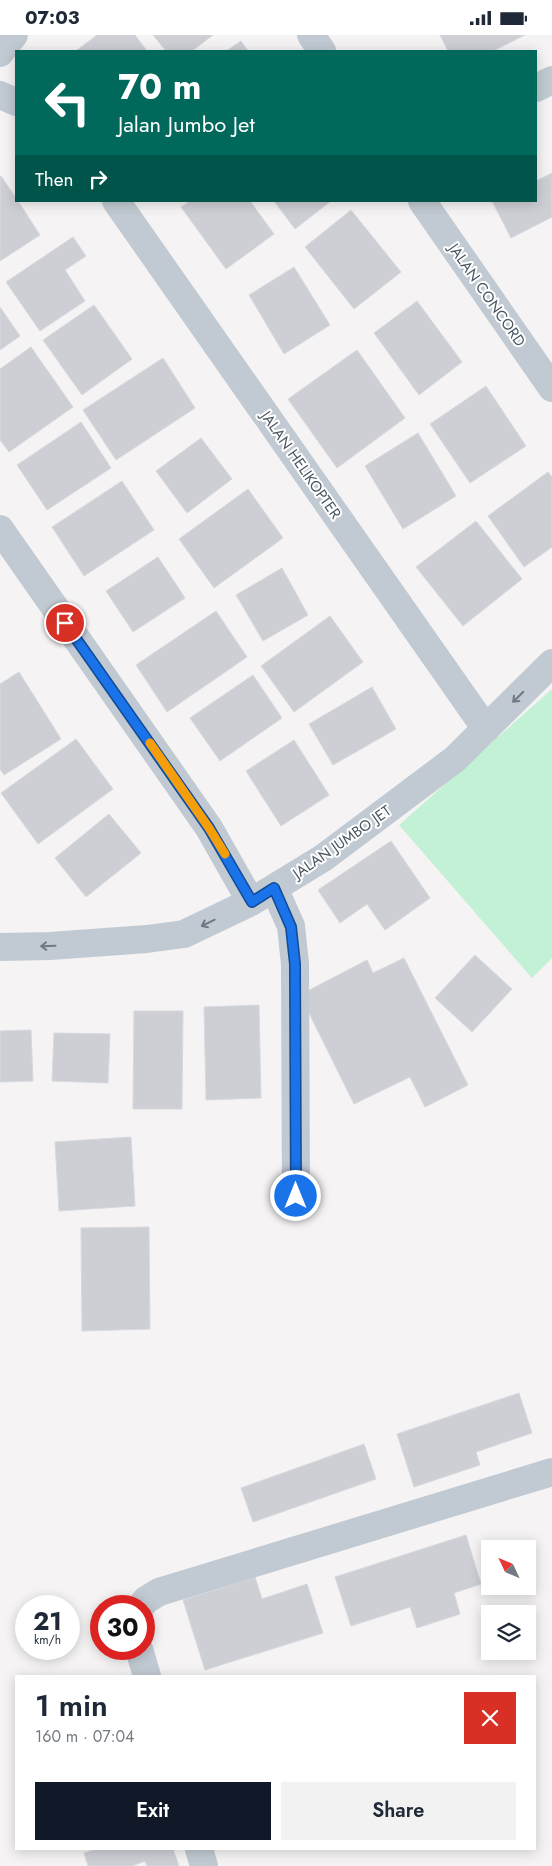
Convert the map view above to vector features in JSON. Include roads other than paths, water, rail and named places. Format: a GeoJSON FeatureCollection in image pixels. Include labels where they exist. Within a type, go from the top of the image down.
{"type":"FeatureCollection","features":[{"type":"Feature","properties":{"kind":"street"},"geometry":{"type":"LineString","coordinates":[[0,53],[14,35]]}},
{"type":"Feature","properties":{"kind":"street"},"geometry":{"type":"LineString","coordinates":[[311,35],[321,50]]}},
{"type":"Feature","properties":{"kind":"street"},"geometry":{"type":"LineString","coordinates":[[537,88],[552,80]]}},
{"type":"Feature","properties":{"kind":"street"},"geometry":{"type":"LineString","coordinates":[[0,95],[15,102]]}},
{"type":"Feature","properties":{"kind":"street","name":"JALAN HELIKOPTER"},"geometry":{"type":"LineString","coordinates":[[117,202],[486,729]]}},
{"type":"Feature","properties":{"kind":"street","name":"JALAN CONCORD"},"geometry":{"type":"LineString","coordinates":[[423,202],[552,388]]}},
{"type":"Feature","properties":{"kind":"street"},"geometry":{"type":"LineString","coordinates":[[0,529],[209,828],[291,927],[295,964],[296,1196]]}},
{"type":"Feature","properties":{"kind":"street","name":"JALAN JUMBO JET"},"geometry":{"type":"LineString","coordinates":[[0,947],[60,946],[184,934],[263,895],[323,859],[455,759],[552,663]]}},
{"type":"Feature","properties":{"kind":"street"},"geometry":{"type":"LineString","coordinates":[[154,1595],[552,1472]]}},
{"type":"Feature","properties":{"kind":"street"},"geometry":{"type":"LineString","coordinates":[[142,1660],[147,1675]]}},
{"type":"Feature","properties":{"kind":"street"},"geometry":{"type":"LineString","coordinates":[[199,1850],[204,1866]]}}]}
